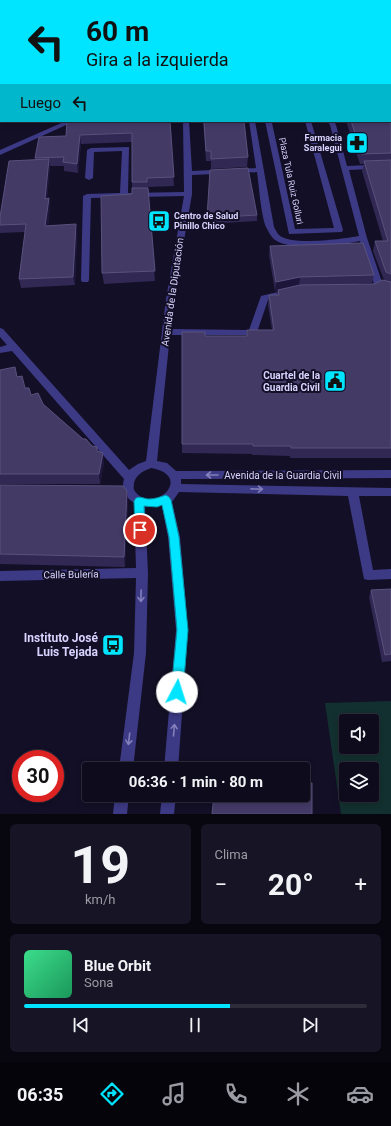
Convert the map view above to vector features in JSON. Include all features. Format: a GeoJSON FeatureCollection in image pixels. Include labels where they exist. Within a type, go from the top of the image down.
{"type":"FeatureCollection","features":[{"type":"Feature","properties":{"kind":"street"},"geometry":{"type":"LineString","coordinates":[[0,153],[70,122]]}},
{"type":"Feature","properties":{"kind":"street","name":"Avenida de la Diputación"},"geometry":{"type":"LineString","coordinates":[[151,464],[170,299],[188,194],[186,122]]}},
{"type":"Feature","properties":{"kind":"street"},"geometry":{"type":"LineString","coordinates":[[252,122],[270,227],[275,237],[284,241],[302,243],[344,242],[363,238]]}},
{"type":"Feature","properties":{"kind":"street","name":"Plaza Tula Ruiz Golluri"},"geometry":{"type":"LineString","coordinates":[[268,122],[292,232],[339,230],[308,122]]}},
{"type":"Feature","properties":{"kind":"street"},"geometry":{"type":"LineString","coordinates":[[331,122],[333,125],[363,238],[383,287],[364,289]]}},
{"type":"Feature","properties":{"kind":"street"},"geometry":{"type":"LineString","coordinates":[[90,178],[91,150],[126,149],[124,195]]}},
{"type":"Feature","properties":{"kind":"street"},"geometry":{"type":"LineString","coordinates":[[344,168],[391,166]]}},
{"type":"Feature","properties":{"kind":"street"},"geometry":{"type":"LineString","coordinates":[[188,173],[260,170]]}},
{"type":"Feature","properties":{"kind":"street"},"geometry":{"type":"LineString","coordinates":[[85,280],[87,196],[188,194]]}},
{"type":"Feature","properties":{"kind":"street"},"geometry":{"type":"LineString","coordinates":[[166,332],[253,333],[264,298],[292,291]]}},
{"type":"Feature","properties":{"kind":"street"},"geometry":{"type":"LineString","coordinates":[[0,331],[130,477]]}},
{"type":"Feature","properties":{"kind":"street"},"geometry":{"type":"LineString","coordinates":[[0,350],[14,347]]}},
{"type":"Feature","properties":{"kind":"street"},"geometry":{"type":"LineString","coordinates":[[151,464],[165,466],[175,475],[177,481],[176,488],[166,500],[157,503],[139,501],[125,490],[130,477],[138,468],[151,464]]}},
{"type":"Feature","properties":{"kind":"street","name":"Avenida de la Guardia Civil"},"geometry":{"type":"LineString","coordinates":[[175,475],[391,474]]}},
{"type":"Feature","properties":{"kind":"street"},"geometry":{"type":"LineString","coordinates":[[176,488],[391,492]]}},
{"type":"Feature","properties":{"kind":"street"},"geometry":{"type":"LineString","coordinates":[[353,491],[368,575],[391,574]]}},
{"type":"Feature","properties":{"kind":"street"},"geometry":{"type":"LineString","coordinates":[[166,500],[174,537],[182,630],[172,762]]}},
{"type":"Feature","properties":{"kind":"street"},"geometry":{"type":"LineString","coordinates":[[127,762],[140,653],[142,573],[139,501]]}},
{"type":"Feature","properties":{"kind":"street","name":"Calle Bulería"},"geometry":{"type":"LineString","coordinates":[[0,576],[142,573]]}},
{"type":"Feature","properties":{"kind":"street"},"geometry":{"type":"LineString","coordinates":[[120,814],[121,802]]}},
{"type":"Feature","properties":{"kind":"street"},"geometry":{"type":"LineString","coordinates":[[167,814],[168,802]]}},
{"type":"Feature","properties":{"kind":"green space"},"geometry":{"type":"Polygon","coordinates":[[[391,701],[391,814],[341,814],[339,802],[379,802],[379,762],[339,762],[339,800],[325,703],[391,701]]]}},
{"type":"Feature","properties":{"kind":"building"},"geometry":{"type":"Polygon","coordinates":[[[67,122],[170,122],[174,177],[147,178],[147,182],[132,182],[132,133],[80,135],[77,164],[63,162],[64,157],[35,158],[39,137],[66,136],[67,122]]]}},
{"type":"Feature","properties":{"kind":"building"},"geometry":{"type":"Polygon","coordinates":[[[204,122],[244,122],[248,157],[211,159],[211,151],[206,151],[204,122]]]}},
{"type":"Feature","properties":{"kind":"building"},"geometry":{"type":"Polygon","coordinates":[[[351,122],[390,122],[391,153],[362,154],[351,122]]]}},
{"type":"Feature","properties":{"kind":"building"},"geometry":{"type":"Polygon","coordinates":[[[49,159],[45,199],[49,198],[45,226],[76,224],[73,277],[19,279],[26,224],[0,225],[9,161],[49,159]]]}},
{"type":"Feature","properties":{"kind":"building"},"geometry":{"type":"Polygon","coordinates":[[[391,160],[391,274],[386,272],[375,241],[388,241],[364,161],[391,160]]]}},
{"type":"Feature","properties":{"kind":"building"},"geometry":{"type":"Polygon","coordinates":[[[248,168],[257,215],[207,218],[210,170],[248,168]]]}},
{"type":"Feature","properties":{"kind":"building"},"geometry":{"type":"Polygon","coordinates":[[[132,188],[148,188],[155,271],[102,273],[101,196],[132,194],[132,188]]]}},
{"type":"Feature","properties":{"kind":"building"},"geometry":{"type":"Polygon","coordinates":[[[363,243],[374,275],[300,277],[276,282],[270,246],[363,243]]]}},
{"type":"Feature","properties":{"kind":"building"},"geometry":{"type":"Polygon","coordinates":[[[382,280],[391,282],[391,448],[291,448],[291,446],[253,446],[253,444],[182,444],[182,332],[205,332],[205,336],[247,336],[247,330],[274,330],[269,295],[279,295],[278,290],[300,285],[374,284],[382,280]]]}},
{"type":"Feature","properties":{"kind":"building"},"geometry":{"type":"Polygon","coordinates":[[[15,367],[17,377],[22,376],[25,388],[29,388],[31,395],[38,393],[43,404],[83,439],[86,439],[92,446],[97,447],[97,451],[103,453],[99,474],[0,474],[0,370],[15,367]]]}},
{"type":"Feature","properties":{"kind":"building"},"geometry":{"type":"Polygon","coordinates":[[[0,485],[123,486],[127,491],[124,557],[0,554],[0,485]]]}},
{"type":"Feature","properties":{"kind":"building"},"geometry":{"type":"Polygon","coordinates":[[[391,589],[391,654],[385,655],[371,590],[391,589]]]}},
{"type":"Feature","properties":{"kind":"building"},"geometry":{"type":"Polygon","coordinates":[[[310,783],[312,783],[312,814],[212,814],[213,802],[310,802],[310,783]]]}},
{"type":"Feature","properties":{"kind":"place","name":"Farmacia Saralegui"},"geometry":{"type":"Point","coordinates":[357,143]}},
{"type":"Feature","properties":{"kind":"place","name":"Centro de Salud Pinillo Chico"},"geometry":{"type":"Point","coordinates":[159,221]}},
{"type":"Feature","properties":{"kind":"place","name":"Cuartel de la Guardia Civil"},"geometry":{"type":"Point","coordinates":[335,381]}},
{"type":"Feature","properties":{"kind":"place","name":"Instituto José Luis Tejada"},"geometry":{"type":"Point","coordinates":[113,645]}},
{"type":"Feature","properties":{"kind":"route"},"geometry":{"type":"LineString","coordinates":[[140,530],[139,501],[157,503],[166,500],[174,537],[182,630],[177,692]]}}]}
